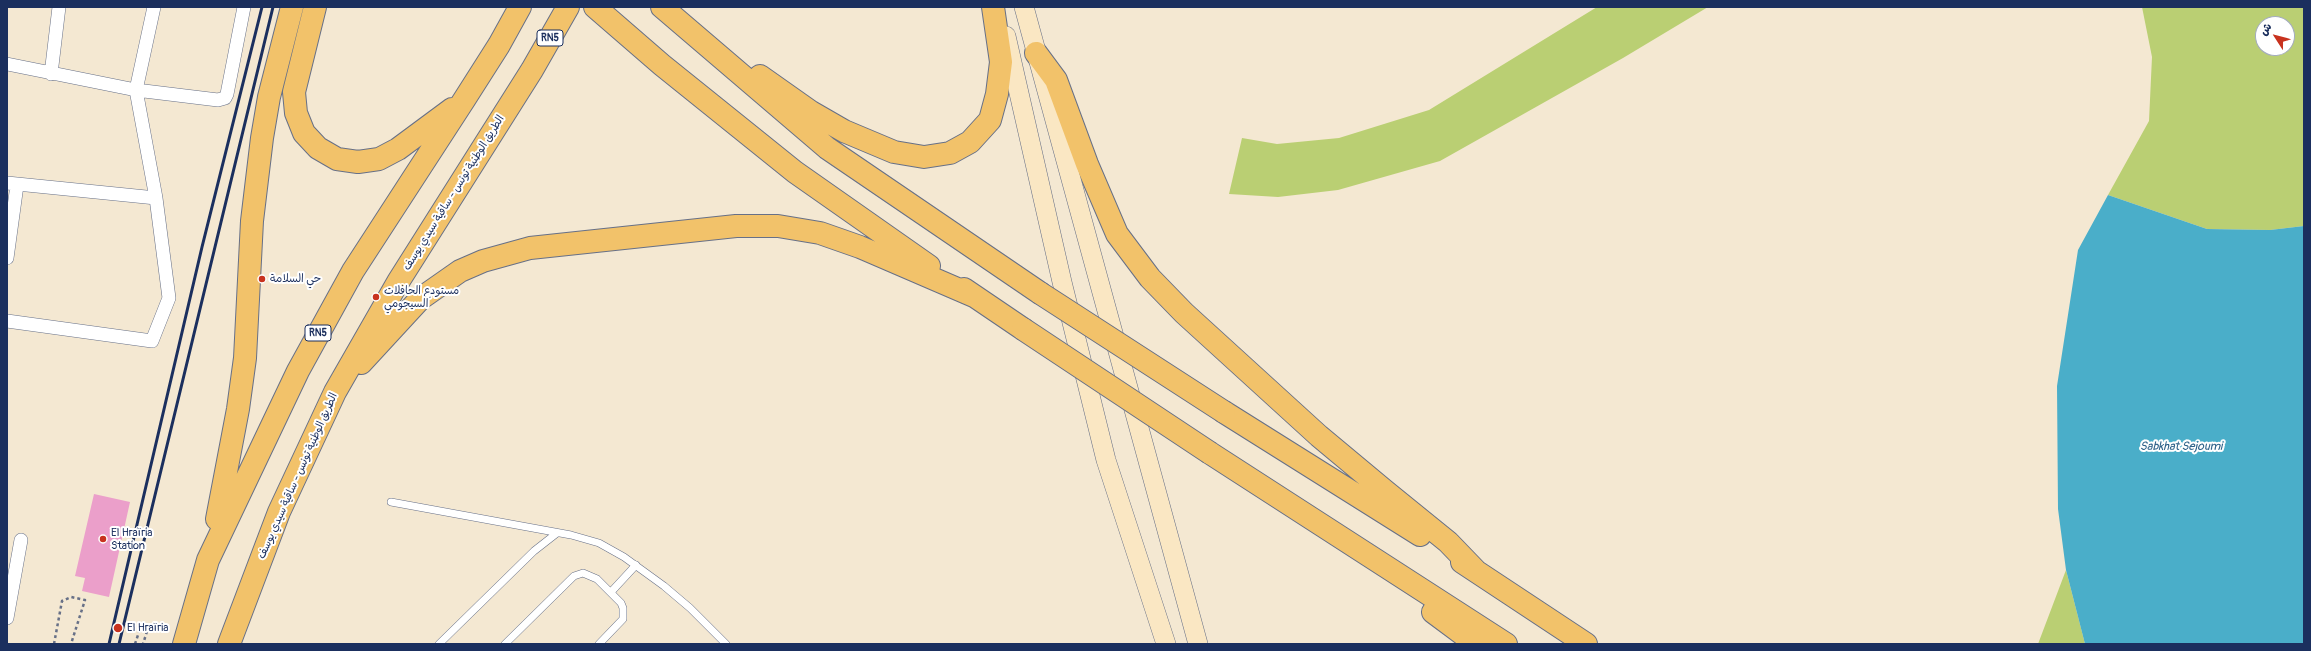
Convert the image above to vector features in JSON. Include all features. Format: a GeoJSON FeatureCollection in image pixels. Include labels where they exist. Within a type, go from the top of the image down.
{"type":"FeatureCollection","features":[{"type":"Feature","properties":{"kind":"highway"},"geometry":{"type":"LineString","coordinates":[[208,560],[229,459],[244,365],[253,214],[262,138],[269,97],[292,7]]}},
{"type":"Feature","properties":{"kind":"highway"},"geometry":{"type":"LineString","coordinates":[[314,7],[294,92],[298,120],[304,133],[318,148],[337,159],[358,162],[379,159],[398,149],[464,100]]}},
{"type":"Feature","properties":{"kind":"highway","name":"RN5"},"geometry":{"type":"LineString","coordinates":[[184,644],[208,560],[272,422],[325,320],[384,222],[499,45],[520,7]]}},
{"type":"Feature","properties":{"kind":"highway","name":"الطريق الوطنية تونس - ساقية سيدي يوسف"},"geometry":{"type":"LineString","coordinates":[[229,644],[279,512],[335,392],[398,282],[532,70],[568,7]]}},
{"type":"Feature","properties":{"kind":"highway"},"geometry":{"type":"LineString","coordinates":[[595,7],[662,65],[795,172],[882,234],[1210,453],[1506,644]]}},
{"type":"Feature","properties":{"kind":"highway"},"geometry":{"type":"LineString","coordinates":[[662,7],[827,148],[1040,293],[1224,412],[1475,570],[1586,644]]}},
{"type":"Feature","properties":{"kind":"highway"},"geometry":{"type":"LineString","coordinates":[[698,38],[726,52],[811,112],[844,131],[894,152],[924,157],[950,153],[970,142],[990,120],[997,94],[1001,62],[993,7]]}},
{"type":"Feature","properties":{"kind":"highway"},"geometry":{"type":"LineString","coordinates":[[1036,54],[1056,80],[1087,164],[1117,234],[1150,278],[1184,312],[1319,436],[1384,491],[1448,542],[1475,570]]}},
{"type":"Feature","properties":{"kind":"highway"},"geometry":{"type":"LineString","coordinates":[[335,392],[403,317],[439,284],[482,261],[530,248],[736,226],[778,226],[820,233],[841,240],[976,297]]}},
{"type":"Feature","properties":{"kind":"highway"},"geometry":{"type":"LineString","coordinates":[[1387,567],[1406,591],[1476,644]]}},
{"type":"Feature","properties":{"kind":"main road"},"geometry":{"type":"LineString","coordinates":[[1000,7],[1060,274],[1106,460],[1166,644]]}},
{"type":"Feature","properties":{"kind":"main road"},"geometry":{"type":"LineString","coordinates":[[1024,7],[1198,644]]}},
{"type":"Feature","properties":{"kind":"street"},"geometry":{"type":"LineString","coordinates":[[51,74],[59,7]]}},
{"type":"Feature","properties":{"kind":"street"},"geometry":{"type":"LineString","coordinates":[[7,321],[152,341],[169,298],[156,198],[136,90],[154,7]]}},
{"type":"Feature","properties":{"kind":"street"},"geometry":{"type":"LineString","coordinates":[[7,64],[136,90],[218,100],[225,98],[244,7]]}},
{"type":"Feature","properties":{"kind":"street"},"geometry":{"type":"LineString","coordinates":[[7,258],[12,184],[156,198]]}},
{"type":"Feature","properties":{"kind":"street"},"geometry":{"type":"LineString","coordinates":[[7,618],[21,540]]}},
{"type":"Feature","properties":{"kind":"lane"},"geometry":{"type":"LineString","coordinates":[[391,502],[557,532],[599,543],[636,565],[690,608],[726,644]]}},
{"type":"Feature","properties":{"kind":"lane"},"geometry":{"type":"LineString","coordinates":[[439,644],[534,551],[557,532]]}},
{"type":"Feature","properties":{"kind":"lane"},"geometry":{"type":"LineString","coordinates":[[611,592],[636,565]]}},
{"type":"Feature","properties":{"kind":"lane"},"geometry":{"type":"LineString","coordinates":[[505,644],[574,576],[583,573],[593,576],[611,592],[621,603],[624,614],[619,624],[598,644]]}},
{"type":"Feature","properties":{"kind":"path"},"geometry":{"type":"LineString","coordinates":[[54,644],[62,601],[71,597],[85,600],[71,644]]}},
{"type":"Feature","properties":{"kind":"path"},"geometry":{"type":"LineString","coordinates":[[135,644],[142,622],[149,625],[143,644]]}},
{"type":"Feature","properties":{"kind":"green space"},"geometry":{"type":"Polygon","coordinates":[[[1597,7],[1708,7],[1623,58],[1440,161],[1338,190],[1278,197],[1229,194],[1242,138],[1277,144],[1339,138],[1429,110],[1597,7]]]}},
{"type":"Feature","properties":{"kind":"green space"},"geometry":{"type":"Polygon","coordinates":[[[2142,7],[2304,7],[2304,226],[2270,230],[2207,229],[2108,195],[2149,121],[2152,57],[2142,7]]]}},
{"type":"Feature","properties":{"kind":"green space"},"geometry":{"type":"Polygon","coordinates":[[[2066,570],[2085,644],[2038,644],[2066,570]]]}},
{"type":"Feature","properties":{"kind":"water","name":"Sabkhat Sejoumi"},"geometry":{"type":"Polygon","coordinates":[[[2108,195],[2207,229],[2270,230],[2304,226],[2304,644],[2085,644],[2066,570],[2058,509],[2057,386],[2078,250],[2108,195]]]}},
{"type":"Feature","properties":{"kind":"building","name":"El Hraïria Station"},"geometry":{"type":"Polygon","coordinates":[[[94,494],[130,502],[109,597],[82,591],[85,578],[75,576],[94,494]]]}},
{"type":"Feature","properties":{"kind":"railway"},"geometry":{"type":"LineString","coordinates":[[109,644],[202,247],[262,7]]}},
{"type":"Feature","properties":{"kind":"railway"},"geometry":{"type":"LineString","coordinates":[[119,644],[273,7]]}},
{"type":"Feature","properties":{"kind":"place","name":"حي السلامة"},"geometry":{"type":"Point","coordinates":[262,279]}},
{"type":"Feature","properties":{"kind":"place","name":"مستودع الحافلات السيجومي"},"geometry":{"type":"Point","coordinates":[376,297]}},
{"type":"Feature","properties":{"kind":"place","name":"El Hraïria Station"},"geometry":{"type":"Point","coordinates":[103,539]}},
{"type":"Feature","properties":{"kind":"place","name":"El Hraïria"},"geometry":{"type":"Point","coordinates":[118,628]}}]}
